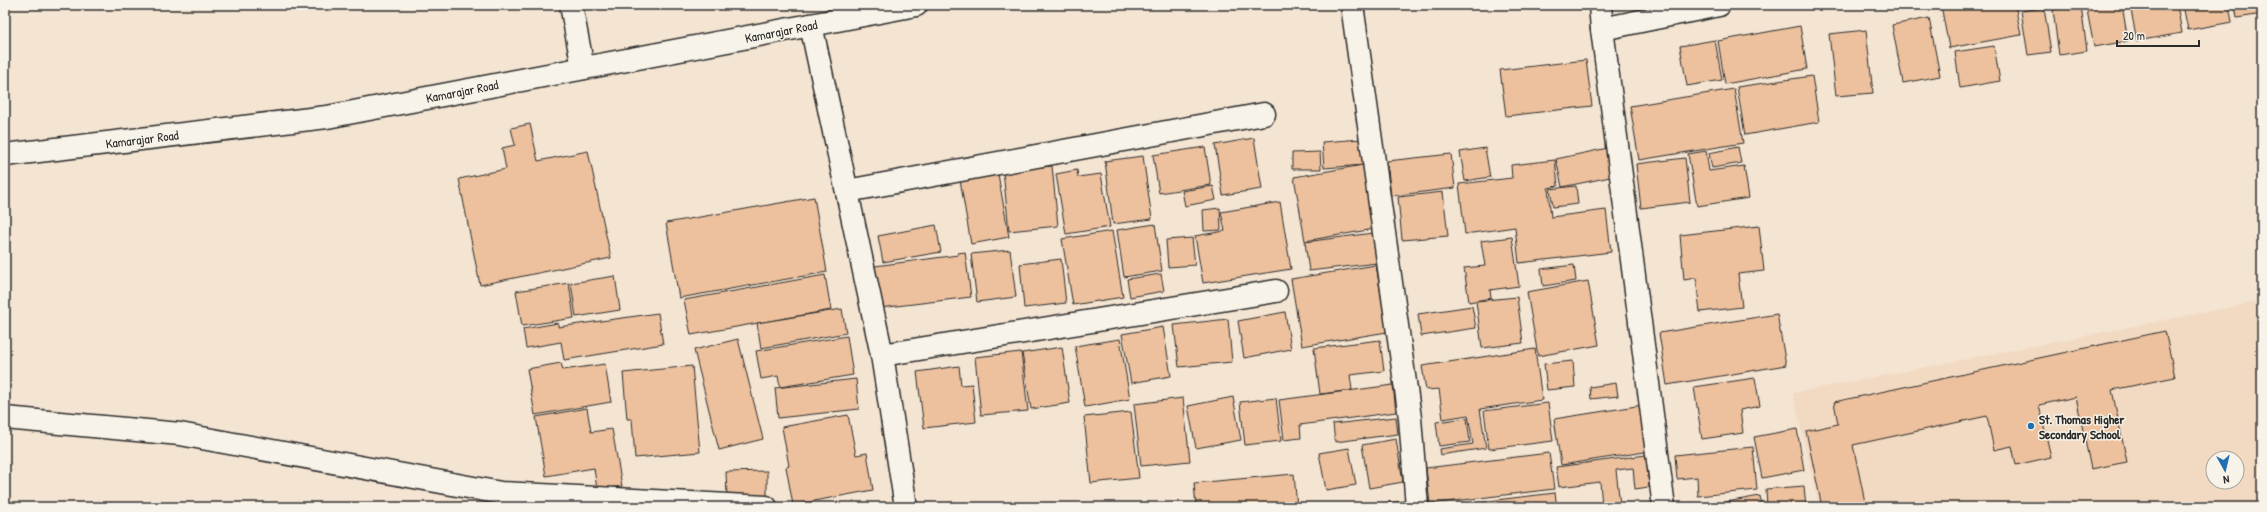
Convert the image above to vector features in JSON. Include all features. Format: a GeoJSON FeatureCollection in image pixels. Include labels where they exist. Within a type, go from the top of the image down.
{"type":"FeatureCollection","features":[{"type":"Feature","properties":{"kind":"street"},"geometry":{"type":"LineString","coordinates":[[571,5],[583,68]]}},
{"type":"Feature","properties":{"kind":"street","name":"Kamarajar Road"},"geometry":{"type":"LineString","coordinates":[[5,155],[328,117],[916,5]]}},
{"type":"Feature","properties":{"kind":"street"},"geometry":{"type":"LineString","coordinates":[[1352,5],[1410,418],[1417,507]]}},
{"type":"Feature","properties":{"kind":"street"},"geometry":{"type":"LineString","coordinates":[[1600,5],[1664,507]]}},
{"type":"Feature","properties":{"kind":"street"},"geometry":{"type":"LineString","coordinates":[[1602,29],[1719,5]]}},
{"type":"Feature","properties":{"kind":"street"},"geometry":{"type":"LineString","coordinates":[[811,25],[882,355],[906,507]]}},
{"type":"Feature","properties":{"kind":"street"},"geometry":{"type":"LineString","coordinates":[[847,191],[1264,114]]}},
{"type":"Feature","properties":{"kind":"street"},"geometry":{"type":"LineString","coordinates":[[882,355],[1276,291]]}},
{"type":"Feature","properties":{"kind":"street"},"geometry":{"type":"LineString","coordinates":[[5,418],[180,434],[501,493],[766,507]]}},
{"type":"Feature","properties":{"kind":"shaded area","name":"St. Thomas Higher Secondary School"},"geometry":{"type":"Polygon","coordinates":[[[2262,301],[2262,507],[1819,507],[1793,393],[2262,301]]]}},
{"type":"Feature","properties":{"kind":"building"},"geometry":{"type":"Polygon","coordinates":[[[1941,5],[2015,5],[2021,35],[1949,48],[1941,5]]]}},
{"type":"Feature","properties":{"kind":"building"},"geometry":{"type":"Polygon","coordinates":[[[2086,5],[2122,5],[2128,41],[2094,47],[2086,5]]]}},
{"type":"Feature","properties":{"kind":"building"},"geometry":{"type":"Polygon","coordinates":[[[2130,5],[2177,5],[2182,33],[2137,41],[2130,5]]]}},
{"type":"Feature","properties":{"kind":"building"},"geometry":{"type":"Polygon","coordinates":[[[2183,5],[2229,5],[2232,22],[2188,30],[2183,5]]]}},
{"type":"Feature","properties":{"kind":"building"},"geometry":{"type":"Polygon","coordinates":[[[2235,5],[2262,5],[2262,14],[2237,18],[2235,5]]]}},
{"type":"Feature","properties":{"kind":"building"},"geometry":{"type":"Polygon","coordinates":[[[2081,6],[2087,51],[2059,55],[2053,10],[2081,6]]]}},
{"type":"Feature","properties":{"kind":"building"},"geometry":{"type":"Polygon","coordinates":[[[2044,8],[2051,52],[2028,55],[2021,11],[2044,8]]]}},
{"type":"Feature","properties":{"kind":"building"},"geometry":{"type":"Polygon","coordinates":[[[1929,18],[1940,76],[1903,83],[1892,25],[1929,18]]]}},
{"type":"Feature","properties":{"kind":"building"},"geometry":{"type":"Polygon","coordinates":[[[1800,26],[1807,69],[1725,84],[1718,41],[1800,26]]]}},
{"type":"Feature","properties":{"kind":"building"},"geometry":{"type":"Polygon","coordinates":[[[1866,30],[1873,93],[1836,96],[1829,34],[1866,30]]]}},
{"type":"Feature","properties":{"kind":"building"},"geometry":{"type":"Polygon","coordinates":[[[1715,40],[1722,80],[1687,86],[1680,46],[1715,40]]]}},
{"type":"Feature","properties":{"kind":"building"},"geometry":{"type":"Polygon","coordinates":[[[1994,46],[2000,81],[1960,88],[1955,52],[1994,46]]]}},
{"type":"Feature","properties":{"kind":"building"},"geometry":{"type":"Polygon","coordinates":[[[1586,60],[1592,106],[1506,116],[1500,70],[1586,60]]]}},
{"type":"Feature","properties":{"kind":"building"},"geometry":{"type":"Polygon","coordinates":[[[1812,76],[1819,122],[1745,135],[1737,87],[1812,76]]]}},
{"type":"Feature","properties":{"kind":"building"},"geometry":{"type":"Polygon","coordinates":[[[1734,89],[1743,143],[1639,160],[1630,106],[1734,89]]]}},
{"type":"Feature","properties":{"kind":"building"},"geometry":{"type":"Polygon","coordinates":[[[530,124],[538,161],[588,151],[611,258],[480,285],[459,179],[506,169],[502,148],[515,145],[511,128],[530,124]]]}},
{"type":"Feature","properties":{"kind":"building"},"geometry":{"type":"Polygon","coordinates":[[[1254,138],[1262,189],[1223,195],[1215,145],[1254,138]]]}},
{"type":"Feature","properties":{"kind":"building"},"geometry":{"type":"Polygon","coordinates":[[[1362,139],[1364,165],[1324,168],[1322,142],[1362,139]]]}},
{"type":"Feature","properties":{"kind":"building"},"geometry":{"type":"Polygon","coordinates":[[[1205,147],[1211,185],[1159,193],[1153,155],[1205,147]]]}},
{"type":"Feature","properties":{"kind":"building"},"geometry":{"type":"Polygon","coordinates":[[[1738,147],[1741,163],[1712,168],[1709,153],[1738,147]]]}},
{"type":"Feature","properties":{"kind":"building"},"geometry":{"type":"Polygon","coordinates":[[[1485,148],[1490,177],[1465,181],[1460,152],[1485,148]]]}},
{"type":"Feature","properties":{"kind":"building"},"geometry":{"type":"Polygon","coordinates":[[[1608,148],[1615,176],[1562,187],[1556,159],[1608,148]]]}},
{"type":"Feature","properties":{"kind":"building"},"geometry":{"type":"Polygon","coordinates":[[[1706,151],[1709,171],[1744,166],[1749,198],[1697,206],[1688,154],[1706,151]]]}},
{"type":"Feature","properties":{"kind":"building"},"geometry":{"type":"Polygon","coordinates":[[[1320,152],[1321,169],[1292,169],[1292,153],[1320,152]]]}},
{"type":"Feature","properties":{"kind":"building"},"geometry":{"type":"Polygon","coordinates":[[[1451,154],[1455,188],[1391,196],[1387,161],[1451,154]]]}},
{"type":"Feature","properties":{"kind":"building"},"geometry":{"type":"Polygon","coordinates":[[[1143,156],[1152,219],[1113,224],[1105,161],[1143,156]]]}},
{"type":"Feature","properties":{"kind":"building"},"geometry":{"type":"Polygon","coordinates":[[[1685,158],[1690,202],[1641,208],[1636,164],[1685,158]]]}},
{"type":"Feature","properties":{"kind":"building"},"geometry":{"type":"Polygon","coordinates":[[[1555,160],[1558,186],[1548,188],[1551,217],[1606,210],[1611,252],[1519,263],[1515,227],[1465,234],[1459,184],[1512,178],[1511,165],[1555,160]]]}},
{"type":"Feature","properties":{"kind":"building"},"geometry":{"type":"Polygon","coordinates":[[[1363,165],[1374,229],[1305,241],[1294,177],[1363,165]]]}},
{"type":"Feature","properties":{"kind":"building"},"geometry":{"type":"Polygon","coordinates":[[[1052,166],[1058,226],[1009,231],[1003,171],[1052,166]]]}},
{"type":"Feature","properties":{"kind":"building"},"geometry":{"type":"Polygon","coordinates":[[[1077,170],[1078,177],[1101,174],[1110,227],[1066,234],[1056,174],[1077,170]]]}},
{"type":"Feature","properties":{"kind":"building"},"geometry":{"type":"Polygon","coordinates":[[[998,174],[1009,237],[971,244],[960,180],[998,174]]]}},
{"type":"Feature","properties":{"kind":"building"},"geometry":{"type":"Polygon","coordinates":[[[1213,186],[1216,200],[1185,206],[1182,191],[1213,186]]]}},
{"type":"Feature","properties":{"kind":"building"},"geometry":{"type":"Polygon","coordinates":[[[1576,186],[1578,204],[1553,207],[1550,189],[1576,186]]]}},
{"type":"Feature","properties":{"kind":"building"},"geometry":{"type":"Polygon","coordinates":[[[1443,192],[1448,236],[1402,240],[1398,197],[1443,192]]]}},
{"type":"Feature","properties":{"kind":"building"},"geometry":{"type":"Polygon","coordinates":[[[814,197],[827,272],[679,298],[666,223],[814,197]]]}},
{"type":"Feature","properties":{"kind":"building"},"geometry":{"type":"Polygon","coordinates":[[[1280,202],[1291,269],[1203,283],[1195,236],[1225,231],[1221,212],[1280,202]]]}},
{"type":"Feature","properties":{"kind":"building"},"geometry":{"type":"Polygon","coordinates":[[[1220,208],[1221,230],[1204,231],[1203,210],[1220,208]]]}},
{"type":"Feature","properties":{"kind":"building"},"geometry":{"type":"Polygon","coordinates":[[[1155,224],[1162,271],[1124,277],[1117,230],[1155,224]]]}},
{"type":"Feature","properties":{"kind":"building"},"geometry":{"type":"Polygon","coordinates":[[[936,225],[941,252],[883,262],[878,236],[936,225]]]}},
{"type":"Feature","properties":{"kind":"building"},"geometry":{"type":"Polygon","coordinates":[[[1759,226],[1764,271],[1738,274],[1742,307],[1700,312],[1696,278],[1684,280],[1680,235],[1759,226]]]}},
{"type":"Feature","properties":{"kind":"building"},"geometry":{"type":"Polygon","coordinates":[[[1112,231],[1123,297],[1073,305],[1062,239],[1112,231]]]}},
{"type":"Feature","properties":{"kind":"building"},"geometry":{"type":"Polygon","coordinates":[[[1373,233],[1377,263],[1309,271],[1305,242],[1373,233]]]}},
{"type":"Feature","properties":{"kind":"building"},"geometry":{"type":"Polygon","coordinates":[[[1512,237],[1519,286],[1490,290],[1491,298],[1469,302],[1464,268],[1485,266],[1481,241],[1512,237]]]}},
{"type":"Feature","properties":{"kind":"building"},"geometry":{"type":"Polygon","coordinates":[[[1192,238],[1195,265],[1168,267],[1166,240],[1192,238]]]}},
{"type":"Feature","properties":{"kind":"building"},"geometry":{"type":"Polygon","coordinates":[[[1010,250],[1016,297],[977,302],[971,254],[1010,250]]]}},
{"type":"Feature","properties":{"kind":"building"},"geometry":{"type":"Polygon","coordinates":[[[965,252],[971,297],[880,308],[875,266],[958,255],[958,253],[965,252]]]}},
{"type":"Feature","properties":{"kind":"building"},"geometry":{"type":"Polygon","coordinates":[[[1061,259],[1066,303],[1024,308],[1020,264],[1061,259]]]}},
{"type":"Feature","properties":{"kind":"building"},"geometry":{"type":"Polygon","coordinates":[[[1376,265],[1387,332],[1302,346],[1291,279],[1376,265]]]}},
{"type":"Feature","properties":{"kind":"building"},"geometry":{"type":"Polygon","coordinates":[[[1574,265],[1576,281],[1543,286],[1541,269],[1574,265]]]}},
{"type":"Feature","properties":{"kind":"building"},"geometry":{"type":"Polygon","coordinates":[[[1161,274],[1164,291],[1130,297],[1127,279],[1161,274]]]}},
{"type":"Feature","properties":{"kind":"building"},"geometry":{"type":"Polygon","coordinates":[[[825,275],[831,310],[691,335],[684,300],[825,275]]]}},
{"type":"Feature","properties":{"kind":"building"},"geometry":{"type":"Polygon","coordinates":[[[615,276],[620,310],[576,317],[571,283],[615,276]]]}},
{"type":"Feature","properties":{"kind":"building"},"geometry":{"type":"Polygon","coordinates":[[[1588,281],[1599,345],[1538,356],[1527,292],[1588,281]]]}},
{"type":"Feature","properties":{"kind":"building"},"geometry":{"type":"Polygon","coordinates":[[[569,283],[574,318],[522,326],[516,291],[569,283]]]}},
{"type":"Feature","properties":{"kind":"building"},"geometry":{"type":"Polygon","coordinates":[[[1517,297],[1523,343],[1482,348],[1476,301],[1517,297]]]}},
{"type":"Feature","properties":{"kind":"building"},"geometry":{"type":"Polygon","coordinates":[[[1472,306],[1476,328],[1421,336],[1418,314],[1472,306]]]}},
{"type":"Feature","properties":{"kind":"building"},"geometry":{"type":"Polygon","coordinates":[[[842,309],[846,333],[761,348],[757,323],[842,309]]]}},
{"type":"Feature","properties":{"kind":"building"},"geometry":{"type":"Polygon","coordinates":[[[1285,312],[1291,349],[1244,358],[1238,321],[1285,312]]]}},
{"type":"Feature","properties":{"kind":"building"},"geometry":{"type":"Polygon","coordinates":[[[658,313],[663,344],[564,360],[561,342],[526,348],[523,329],[558,323],[558,327],[658,313]]]}},
{"type":"Feature","properties":{"kind":"building"},"geometry":{"type":"Polygon","coordinates":[[[1777,314],[1786,365],[1667,385],[1659,333],[1777,314]]]}},
{"type":"Feature","properties":{"kind":"building"},"geometry":{"type":"Polygon","coordinates":[[[1228,319],[1232,362],[1179,367],[1174,325],[1228,319]]]}},
{"type":"Feature","properties":{"kind":"building"},"geometry":{"type":"Polygon","coordinates":[[[1163,327],[1171,376],[1131,383],[1122,334],[1163,327]]]}},
{"type":"Feature","properties":{"kind":"building"},"geometry":{"type":"Polygon","coordinates":[[[2165,331],[2175,377],[2112,390],[2127,462],[2091,469],[2076,397],[2039,405],[2051,457],[2016,465],[2012,446],[1994,450],[1987,416],[1853,445],[1866,507],[1822,507],[1806,431],[1838,424],[1834,402],[2165,331]]]}},
{"type":"Feature","properties":{"kind":"building"},"geometry":{"type":"Polygon","coordinates":[[[847,336],[853,375],[780,387],[778,376],[761,379],[756,351],[847,336]]]}},
{"type":"Feature","properties":{"kind":"building"},"geometry":{"type":"Polygon","coordinates":[[[738,339],[763,439],[719,450],[694,350],[738,339]]]}},
{"type":"Feature","properties":{"kind":"building"},"geometry":{"type":"Polygon","coordinates":[[[1120,339],[1130,399],[1085,407],[1075,346],[1120,339]]]}},
{"type":"Feature","properties":{"kind":"building"},"geometry":{"type":"Polygon","coordinates":[[[1380,340],[1384,371],[1350,375],[1352,390],[1320,394],[1314,348],[1380,340]]]}},
{"type":"Feature","properties":{"kind":"building"},"geometry":{"type":"Polygon","coordinates":[[[1062,347],[1070,403],[1031,409],[1022,353],[1062,347]]]}},
{"type":"Feature","properties":{"kind":"building"},"geometry":{"type":"Polygon","coordinates":[[[1535,349],[1542,400],[1480,409],[1486,448],[1440,455],[1439,449],[1473,444],[1468,415],[1443,419],[1439,389],[1426,390],[1422,366],[1535,349]]]}},
{"type":"Feature","properties":{"kind":"building"},"geometry":{"type":"Polygon","coordinates":[[[1021,352],[1028,411],[981,415],[975,357],[1021,352]]]}},
{"type":"Feature","properties":{"kind":"building"},"geometry":{"type":"Polygon","coordinates":[[[1573,361],[1575,387],[1547,390],[1544,364],[1573,361]]]}},
{"type":"Feature","properties":{"kind":"building"},"geometry":{"type":"Polygon","coordinates":[[[561,363],[563,370],[605,364],[611,402],[535,415],[527,369],[561,363]]]}},
{"type":"Feature","properties":{"kind":"building"},"geometry":{"type":"Polygon","coordinates":[[[692,366],[700,452],[635,458],[632,419],[627,419],[623,373],[692,366]]]}},
{"type":"Feature","properties":{"kind":"building"},"geometry":{"type":"Polygon","coordinates":[[[959,366],[961,385],[972,384],[976,422],[924,428],[917,372],[959,366]]]}},
{"type":"Feature","properties":{"kind":"building"},"geometry":{"type":"Polygon","coordinates":[[[1755,378],[1760,406],[1740,410],[1743,433],[1702,439],[1694,387],[1755,378]]]}},
{"type":"Feature","properties":{"kind":"building"},"geometry":{"type":"Polygon","coordinates":[[[856,379],[859,409],[778,418],[775,388],[856,379]]]}},
{"type":"Feature","properties":{"kind":"building"},"geometry":{"type":"Polygon","coordinates":[[[1616,383],[1618,396],[1591,399],[1590,387],[1616,383]]]}},
{"type":"Feature","properties":{"kind":"building"},"geometry":{"type":"Polygon","coordinates":[[[1393,385],[1396,412],[1300,425],[1301,438],[1284,440],[1279,400],[1393,385]]]}},
{"type":"Feature","properties":{"kind":"building"},"geometry":{"type":"Polygon","coordinates":[[[1233,397],[1241,440],[1196,448],[1188,406],[1233,397]]]}},
{"type":"Feature","properties":{"kind":"building"},"geometry":{"type":"Polygon","coordinates":[[[1183,398],[1190,461],[1141,466],[1134,404],[1183,398]]]}},
{"type":"Feature","properties":{"kind":"building"},"geometry":{"type":"Polygon","coordinates":[[[1276,398],[1281,441],[1245,445],[1240,402],[1276,398]]]}},
{"type":"Feature","properties":{"kind":"building"},"geometry":{"type":"Polygon","coordinates":[[[1548,403],[1553,441],[1489,449],[1484,411],[1548,403]]]}},
{"type":"Feature","properties":{"kind":"building"},"geometry":{"type":"Polygon","coordinates":[[[1643,405],[1651,451],[1561,465],[1554,419],[1643,405]]]}},
{"type":"Feature","properties":{"kind":"building"},"geometry":{"type":"Polygon","coordinates":[[[587,408],[591,432],[612,429],[622,486],[597,490],[594,468],[546,476],[536,417],[587,408]]]}},
{"type":"Feature","properties":{"kind":"building"},"geometry":{"type":"Polygon","coordinates":[[[1131,412],[1139,478],[1091,483],[1084,417],[1131,412]]]}},
{"type":"Feature","properties":{"kind":"building"},"geometry":{"type":"Polygon","coordinates":[[[848,415],[856,455],[867,453],[873,490],[793,505],[786,467],[789,466],[782,427],[848,415]]]}},
{"type":"Feature","properties":{"kind":"building"},"geometry":{"type":"Polygon","coordinates":[[[1396,417],[1398,434],[1335,442],[1333,424],[1396,417]]]}},
{"type":"Feature","properties":{"kind":"building"},"geometry":{"type":"Polygon","coordinates":[[[1467,418],[1470,442],[1439,446],[1436,422],[1467,418]]]}},
{"type":"Feature","properties":{"kind":"building"},"geometry":{"type":"Polygon","coordinates":[[[1797,429],[1804,470],[1762,478],[1754,437],[1797,429]]]}},
{"type":"Feature","properties":{"kind":"building"},"geometry":{"type":"Polygon","coordinates":[[[1396,439],[1403,482],[1369,488],[1362,445],[1396,439]]]}},
{"type":"Feature","properties":{"kind":"building"},"geometry":{"type":"Polygon","coordinates":[[[1753,447],[1757,490],[1698,496],[1697,477],[1677,479],[1675,455],[1753,447]]]}},
{"type":"Feature","properties":{"kind":"building"},"geometry":{"type":"Polygon","coordinates":[[[1349,448],[1356,485],[1326,490],[1319,453],[1349,448]]]}},
{"type":"Feature","properties":{"kind":"building"},"geometry":{"type":"Polygon","coordinates":[[[1549,453],[1554,489],[1430,504],[1426,468],[1549,453]]]}},
{"type":"Feature","properties":{"kind":"building"},"geometry":{"type":"Polygon","coordinates":[[[1646,455],[1649,487],[1635,489],[1633,468],[1616,470],[1620,505],[1602,506],[1600,482],[1559,487],[1556,467],[1646,455]]]}},
{"type":"Feature","properties":{"kind":"building"},"geometry":{"type":"Polygon","coordinates":[[[767,471],[767,496],[727,496],[726,472],[767,471]]]}},
{"type":"Feature","properties":{"kind":"building"},"geometry":{"type":"Polygon","coordinates":[[[1294,474],[1297,507],[1196,507],[1194,483],[1294,474]]]}},
{"type":"Feature","properties":{"kind":"building"},"geometry":{"type":"Polygon","coordinates":[[[1804,486],[1806,507],[1767,507],[1766,489],[1804,486]]]}},
{"type":"Feature","properties":{"kind":"building"},"geometry":{"type":"Polygon","coordinates":[[[1555,493],[1557,507],[1489,507],[1488,501],[1555,493]]]}},
{"type":"Feature","properties":{"kind":"building"},"geometry":{"type":"Polygon","coordinates":[[[1760,496],[1762,507],[1721,507],[1721,503],[1760,496]]]}},
{"type":"Feature","properties":{"kind":"building"},"geometry":{"type":"Polygon","coordinates":[[[1405,501],[1405,507],[1351,507],[1405,501]]]}},
{"type":"Feature","properties":{"kind":"building"},"geometry":{"type":"Polygon","coordinates":[[[1486,502],[1487,507],[1451,507],[1486,502]]]}},
{"type":"Feature","properties":{"kind":"place","name":"St. Thomas Higher Secondary School"},"geometry":{"type":"Point","coordinates":[2031,426]}}]}
